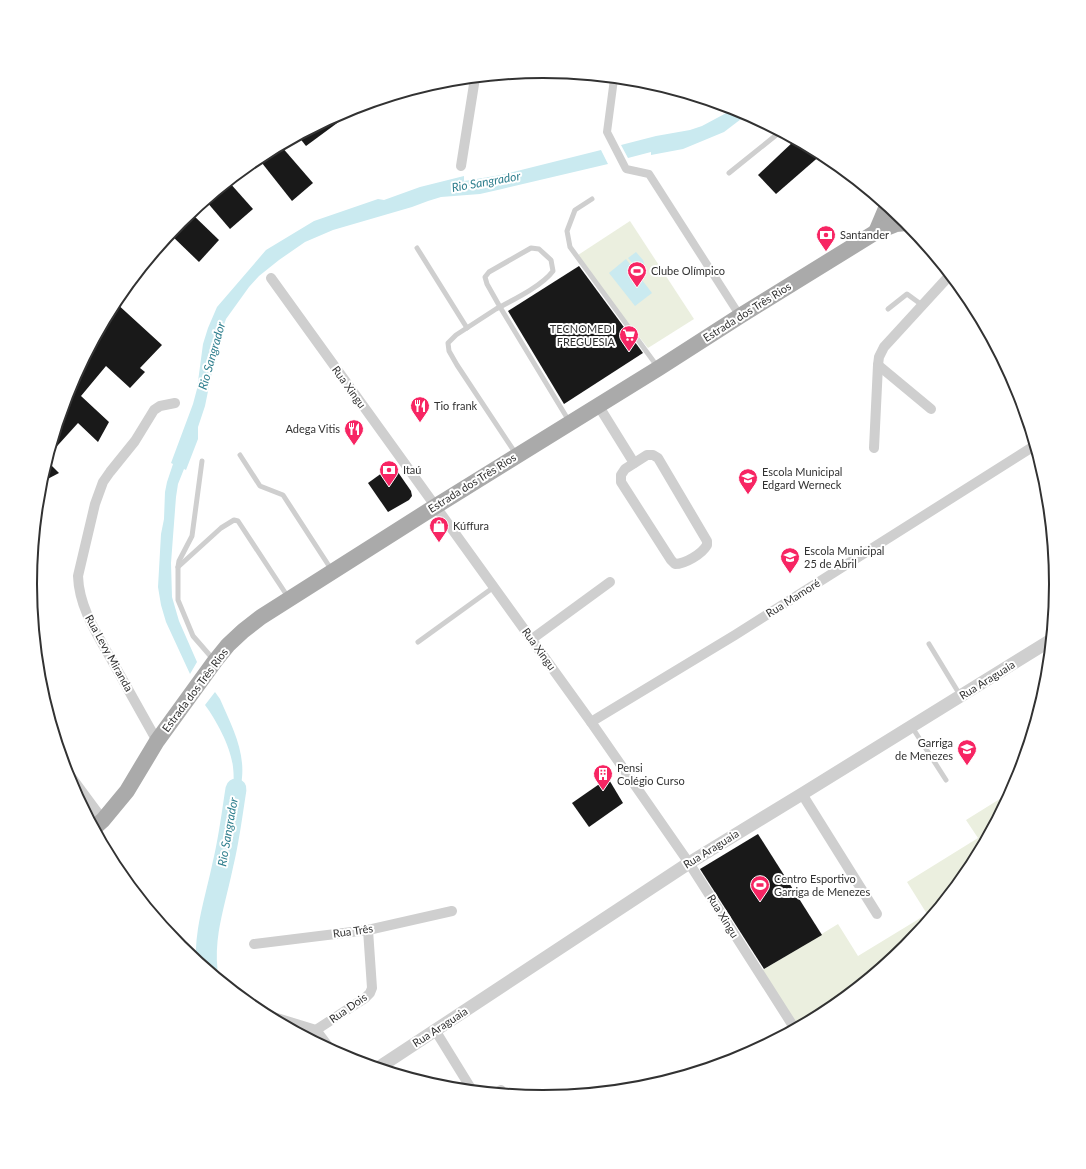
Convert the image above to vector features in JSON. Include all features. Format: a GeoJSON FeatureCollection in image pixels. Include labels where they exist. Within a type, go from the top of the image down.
{"type":"FeatureCollection","features":[{"type":"Feature","properties":{"kind":"main road"},"geometry":{"type":"LineString","coordinates":[[876,232],[885,211]]}},
{"type":"Feature","properties":{"kind":"main road","name":"Estrada dos Três Rios"},"geometry":{"type":"LineString","coordinates":[[99,824],[127,791],[157,741],[215,661],[228,645],[261,617],[740,316],[876,232],[898,224]]}},
{"type":"Feature","properties":{"kind":"street"},"geometry":{"type":"LineString","coordinates":[[461,166],[474,83]]}},
{"type":"Feature","properties":{"kind":"street"},"geometry":{"type":"LineString","coordinates":[[613,84],[607,132],[626,169],[650,174],[740,316]]}},
{"type":"Feature","properties":{"kind":"street","name":"Rua Xingu"},"geometry":{"type":"LineString","coordinates":[[270,278],[532,639],[689,862],[792,1025]]}},
{"type":"Feature","properties":{"kind":"street"},"geometry":{"type":"LineString","coordinates":[[874,448],[878,365],[884,347],[946,279]]}},
{"type":"Feature","properties":{"kind":"street"},"geometry":{"type":"LineString","coordinates":[[878,365],[931,409]]}},
{"type":"Feature","properties":{"kind":"street","name":"Rua Levy Miranda"},"geometry":{"type":"LineString","coordinates":[[157,741],[90,621],[78,586],[78,576],[94,504],[103,482],[135,441],[154,410],[160,406],[175,404]]}},
{"type":"Feature","properties":{"kind":"street"},"geometry":{"type":"LineString","coordinates":[[598,406],[634,463]]}},
{"type":"Feature","properties":{"kind":"street","name":"Rua Mamoré"},"geometry":{"type":"LineString","coordinates":[[591,722],[735,635],[1030,448]]}},
{"type":"Feature","properties":{"kind":"street"},"geometry":{"type":"LineString","coordinates":[[647,455],[653,455],[658,458],[707,541],[707,545],[704,550],[680,564],[675,564],[671,560],[621,482],[620,475],[625,469],[634,463],[647,455]]}},
{"type":"Feature","properties":{"kind":"street"},"geometry":{"type":"LineString","coordinates":[[532,639],[610,582]]}},
{"type":"Feature","properties":{"kind":"street","name":"Rua Araguaia"},"geometry":{"type":"LineString","coordinates":[[383,1065],[689,862],[802,794],[1046,643]]}},
{"type":"Feature","properties":{"kind":"street"},"geometry":{"type":"LineString","coordinates":[[802,794],[877,914]]}},
{"type":"Feature","properties":{"kind":"street","name":"Estrada dos Três Rios"},"geometry":{"type":"LineString","coordinates":[[88,807],[99,824]]}},
{"type":"Feature","properties":{"kind":"street","name":"Rua Três"},"geometry":{"type":"LineString","coordinates":[[254,944],[368,930],[452,911]]}},
{"type":"Feature","properties":{"kind":"street","name":"Rua Dois"},"geometry":{"type":"LineString","coordinates":[[316,1030],[365,998],[370,993],[372,981],[368,930]]}},
{"type":"Feature","properties":{"kind":"street"},"geometry":{"type":"LineString","coordinates":[[289,1022],[316,1030],[324,1040]]}},
{"type":"Feature","properties":{"kind":"street"},"geometry":{"type":"LineString","coordinates":[[435,1030],[469,1085]]}},
{"type":"Feature","properties":{"kind":"lane"},"geometry":{"type":"LineString","coordinates":[[729,173],[776,135]]}},
{"type":"Feature","properties":{"kind":"lane"},"geometry":{"type":"LineString","coordinates":[[592,199],[576,210],[567,231],[570,247],[659,368]]}},
{"type":"Feature","properties":{"kind":"lane"},"geometry":{"type":"LineString","coordinates":[[417,248],[466,328]]}},
{"type":"Feature","properties":{"kind":"lane"},"geometry":{"type":"LineString","coordinates":[[517,455],[449,351],[448,343],[466,328],[500,307],[547,279],[553,271],[551,260],[539,249],[531,248],[489,272],[485,277],[487,284],[500,307],[570,422]]}},
{"type":"Feature","properties":{"kind":"lane"},"geometry":{"type":"LineString","coordinates":[[888,309],[907,294],[922,305]]}},
{"type":"Feature","properties":{"kind":"lane"},"geometry":{"type":"LineString","coordinates":[[240,455],[260,486],[283,495],[333,572]]}},
{"type":"Feature","properties":{"kind":"lane"},"geometry":{"type":"LineString","coordinates":[[202,461],[192,536],[179,561],[178,600],[193,636],[215,661]]}},
{"type":"Feature","properties":{"kind":"lane"},"geometry":{"type":"LineString","coordinates":[[178,567],[221,528],[234,520],[238,521],[290,599]]}},
{"type":"Feature","properties":{"kind":"lane"},"geometry":{"type":"LineString","coordinates":[[418,642],[494,587]]}},
{"type":"Feature","properties":{"kind":"lane"},"geometry":{"type":"LineString","coordinates":[[929,644],[961,696]]}},
{"type":"Feature","properties":{"kind":"lane"},"geometry":{"type":"LineString","coordinates":[[912,726],[946,780]]}},
{"type":"Feature","properties":{"kind":"green space","name":"Clube Olímpico"},"geometry":{"type":"Polygon","coordinates":[[[630,221],[694,319],[648,348],[575,257],[630,221]]]}},
{"type":"Feature","properties":{"kind":"green space"},"geometry":{"type":"Polygon","coordinates":[[[1001,798],[981,838],[964,866],[927,914],[907,882],[978,838],[966,820],[1001,798]]]}},
{"type":"Feature","properties":{"kind":"green space"},"geometry":{"type":"Polygon","coordinates":[[[926,915],[901,942],[877,965],[851,986],[795,1024],[761,971],[838,924],[858,956],[926,915]]]}},
{"type":"Feature","properties":{"kind":"water"},"geometry":{"type":"Polygon","coordinates":[[[726,113],[741,119],[724,132],[683,149],[651,155],[651,152],[628,158],[621,145],[656,136],[690,130],[702,126],[726,113]]]}},
{"type":"Feature","properties":{"kind":"water"},"geometry":{"type":"Polygon","coordinates":[[[601,150],[608,164],[480,194],[441,197],[333,230],[305,242],[259,276],[249,287],[226,319],[218,342],[205,406],[198,427],[198,439],[186,470],[184,469],[178,484],[176,497],[171,563],[172,597],[179,621],[197,662],[190,674],[166,622],[161,605],[158,587],[161,534],[164,519],[165,492],[173,464],[171,463],[193,404],[197,389],[203,344],[217,307],[266,250],[314,221],[378,199],[384,200],[420,187],[464,176],[464,181],[501,175],[601,150]]]}},
{"type":"Feature","properties":{"kind":"water"},"geometry":{"type":"Polygon","coordinates":[[[636,252],[643,260],[645,266],[639,271],[628,258],[636,252]]]}},
{"type":"Feature","properties":{"kind":"water"},"geometry":{"type":"Polygon","coordinates":[[[626,259],[652,293],[635,306],[609,273],[626,259]]]}},
{"type":"Feature","properties":{"kind":"water"},"geometry":{"type":"Polygon","coordinates":[[[215,692],[220,699],[234,730],[242,762],[241,785],[231,817],[234,779],[232,760],[223,735],[205,705],[215,692]]]}},
{"type":"Feature","properties":{"kind":"building"},"geometry":{"type":"Polygon","coordinates":[[[339,122],[306,146],[301,140],[339,122]]]}},
{"type":"Feature","properties":{"kind":"building"},"geometry":{"type":"Polygon","coordinates":[[[791,144],[816,159],[776,194],[758,175],[791,144]]]}},
{"type":"Feature","properties":{"kind":"building"},"geometry":{"type":"Polygon","coordinates":[[[284,150],[313,183],[292,201],[262,164],[284,150]]]}},
{"type":"Feature","properties":{"kind":"building"},"geometry":{"type":"Polygon","coordinates":[[[232,185],[253,209],[230,229],[209,204],[232,185]]]}},
{"type":"Feature","properties":{"kind":"building"},"geometry":{"type":"Polygon","coordinates":[[[195,217],[219,240],[199,262],[175,238],[195,217]]]}},
{"type":"Feature","properties":{"kind":"building"},"geometry":{"type":"Polygon","coordinates":[[[579,266],[643,353],[564,404],[508,311],[579,266]]]}},
{"type":"Feature","properties":{"kind":"building"},"geometry":{"type":"Polygon","coordinates":[[[120,306],[162,345],[140,368],[145,372],[130,388],[106,366],[81,396],[109,422],[98,442],[78,423],[56,447],[64,422],[89,361],[120,306]]]}},
{"type":"Feature","properties":{"kind":"building"},"geometry":{"type":"Polygon","coordinates":[[[51,465],[59,473],[49,478],[51,465]]]}},
{"type":"Feature","properties":{"kind":"building","name":"Itaú"},"geometry":{"type":"Polygon","coordinates":[[[393,465],[411,491],[412,496],[409,500],[388,512],[368,483],[393,465]]]}},
{"type":"Feature","properties":{"kind":"building","name":"Pensi Colégio Curso"},"geometry":{"type":"Polygon","coordinates":[[[608,778],[623,803],[589,827],[572,803],[608,778]]]}},
{"type":"Feature","properties":{"kind":"building","name":"Centro Esportivo Garriga de Menezes"},"geometry":{"type":"Polygon","coordinates":[[[758,834],[822,935],[764,969],[700,869],[758,834]]]}},
{"type":"Feature","properties":{"kind":"waterway","name":"Rio Sangrador"},"geometry":{"type":"LineString","coordinates":[[206,963],[208,929],[227,846],[236,789]]}},
{"type":"Feature","properties":{"kind":"place","name":"Santander"},"geometry":{"type":"Point","coordinates":[826,252]}},
{"type":"Feature","properties":{"kind":"place","name":"Clube Olímpico"},"geometry":{"type":"Point","coordinates":[637,288]}},
{"type":"Feature","properties":{"kind":"place","name":"TECNOMEDI FREGUESIA"},"geometry":{"type":"Point","coordinates":[629,352]}},
{"type":"Feature","properties":{"kind":"place","name":"Tio frank"},"geometry":{"type":"Point","coordinates":[420,423]}},
{"type":"Feature","properties":{"kind":"place","name":"Adega Vitis"},"geometry":{"type":"Point","coordinates":[354,446]}},
{"type":"Feature","properties":{"kind":"place","name":"Itaú"},"geometry":{"type":"Point","coordinates":[389,487]}},
{"type":"Feature","properties":{"kind":"place","name":"Escola Municipal Edgard Werneck"},"geometry":{"type":"Point","coordinates":[748,495]}},
{"type":"Feature","properties":{"kind":"place","name":"Kúffura"},"geometry":{"type":"Point","coordinates":[439,543]}},
{"type":"Feature","properties":{"kind":"place","name":"Escola Municipal 25 de Abril"},"geometry":{"type":"Point","coordinates":[790,574]}},
{"type":"Feature","properties":{"kind":"place","name":"Garriga de Menezes"},"geometry":{"type":"Point","coordinates":[967,766]}},
{"type":"Feature","properties":{"kind":"place","name":"Pensi Colégio Curso"},"geometry":{"type":"Point","coordinates":[603,791]}},
{"type":"Feature","properties":{"kind":"place","name":"Centro Esportivo Garriga de Menezes"},"geometry":{"type":"Point","coordinates":[760,902]}}]}
